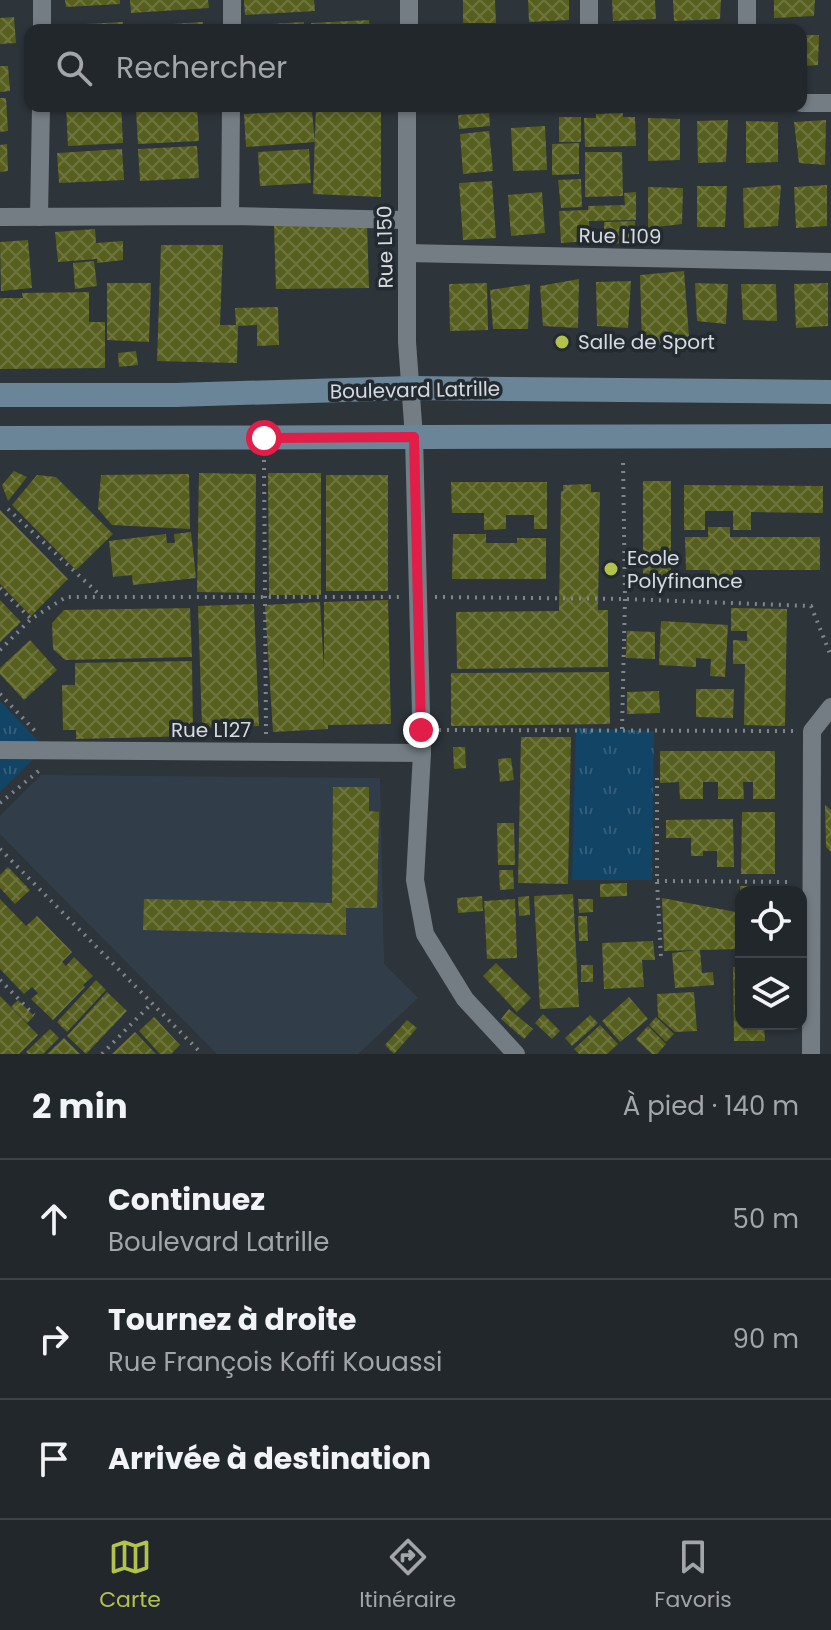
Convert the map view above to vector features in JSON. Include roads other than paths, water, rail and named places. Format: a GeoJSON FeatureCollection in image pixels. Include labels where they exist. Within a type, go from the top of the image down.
{"type":"FeatureCollection","features":[{"type":"Feature","properties":{"kind":"main road","name":"Boulevard Latrille"},"geometry":{"type":"LineString","coordinates":[[0,395],[175,395],[410,388],[831,392]]}},
{"type":"Feature","properties":{"kind":"main road"},"geometry":{"type":"LineString","coordinates":[[0,438],[831,436]]}},
{"type":"Feature","properties":{"kind":"street"},"geometry":{"type":"LineString","coordinates":[[42,0],[42,24]]}},
{"type":"Feature","properties":{"kind":"street"},"geometry":{"type":"LineString","coordinates":[[232,0],[232,24]]}},
{"type":"Feature","properties":{"kind":"street"},"geometry":{"type":"LineString","coordinates":[[409,0],[409,24]]}},
{"type":"Feature","properties":{"kind":"street"},"geometry":{"type":"LineString","coordinates":[[589,0],[589,24]]}},
{"type":"Feature","properties":{"kind":"street"},"geometry":{"type":"LineString","coordinates":[[747,0],[747,24]]}},
{"type":"Feature","properties":{"kind":"street"},"geometry":{"type":"LineString","coordinates":[[807,103],[831,103]]}},
{"type":"Feature","properties":{"kind":"street"},"geometry":{"type":"LineString","coordinates":[[39,217],[41,112]]}},
{"type":"Feature","properties":{"kind":"street"},"geometry":{"type":"LineString","coordinates":[[230,216],[231,112]]}},
{"type":"Feature","properties":{"kind":"street","name":"Rue L150"},"geometry":{"type":"LineString","coordinates":[[407,112],[406,220],[422,753],[415,880],[425,934],[465,999],[516,1054]]}},
{"type":"Feature","properties":{"kind":"street"},"geometry":{"type":"LineString","coordinates":[[0,217],[230,216],[406,220]]}},
{"type":"Feature","properties":{"kind":"street","name":"Rue L109"},"geometry":{"type":"LineString","coordinates":[[407,253],[831,262]]}},
{"type":"Feature","properties":{"kind":"street"},"geometry":{"type":"LineString","coordinates":[[811,1054],[812,731],[831,707]]}},
{"type":"Feature","properties":{"kind":"street","name":"Rue L127"},"geometry":{"type":"LineString","coordinates":[[0,750],[422,753]]}},
{"type":"Feature","properties":{"kind":"street"},"geometry":{"type":"LineString","coordinates":[[811,1019],[826,1054]]}},
{"type":"Feature","properties":{"kind":"place","name":"Salle de Sport"},"geometry":{"type":"Point","coordinates":[562,342]}},
{"type":"Feature","properties":{"kind":"place","name":"Ecole Polyfinance"},"geometry":{"type":"Point","coordinates":[611,569]}}]}
